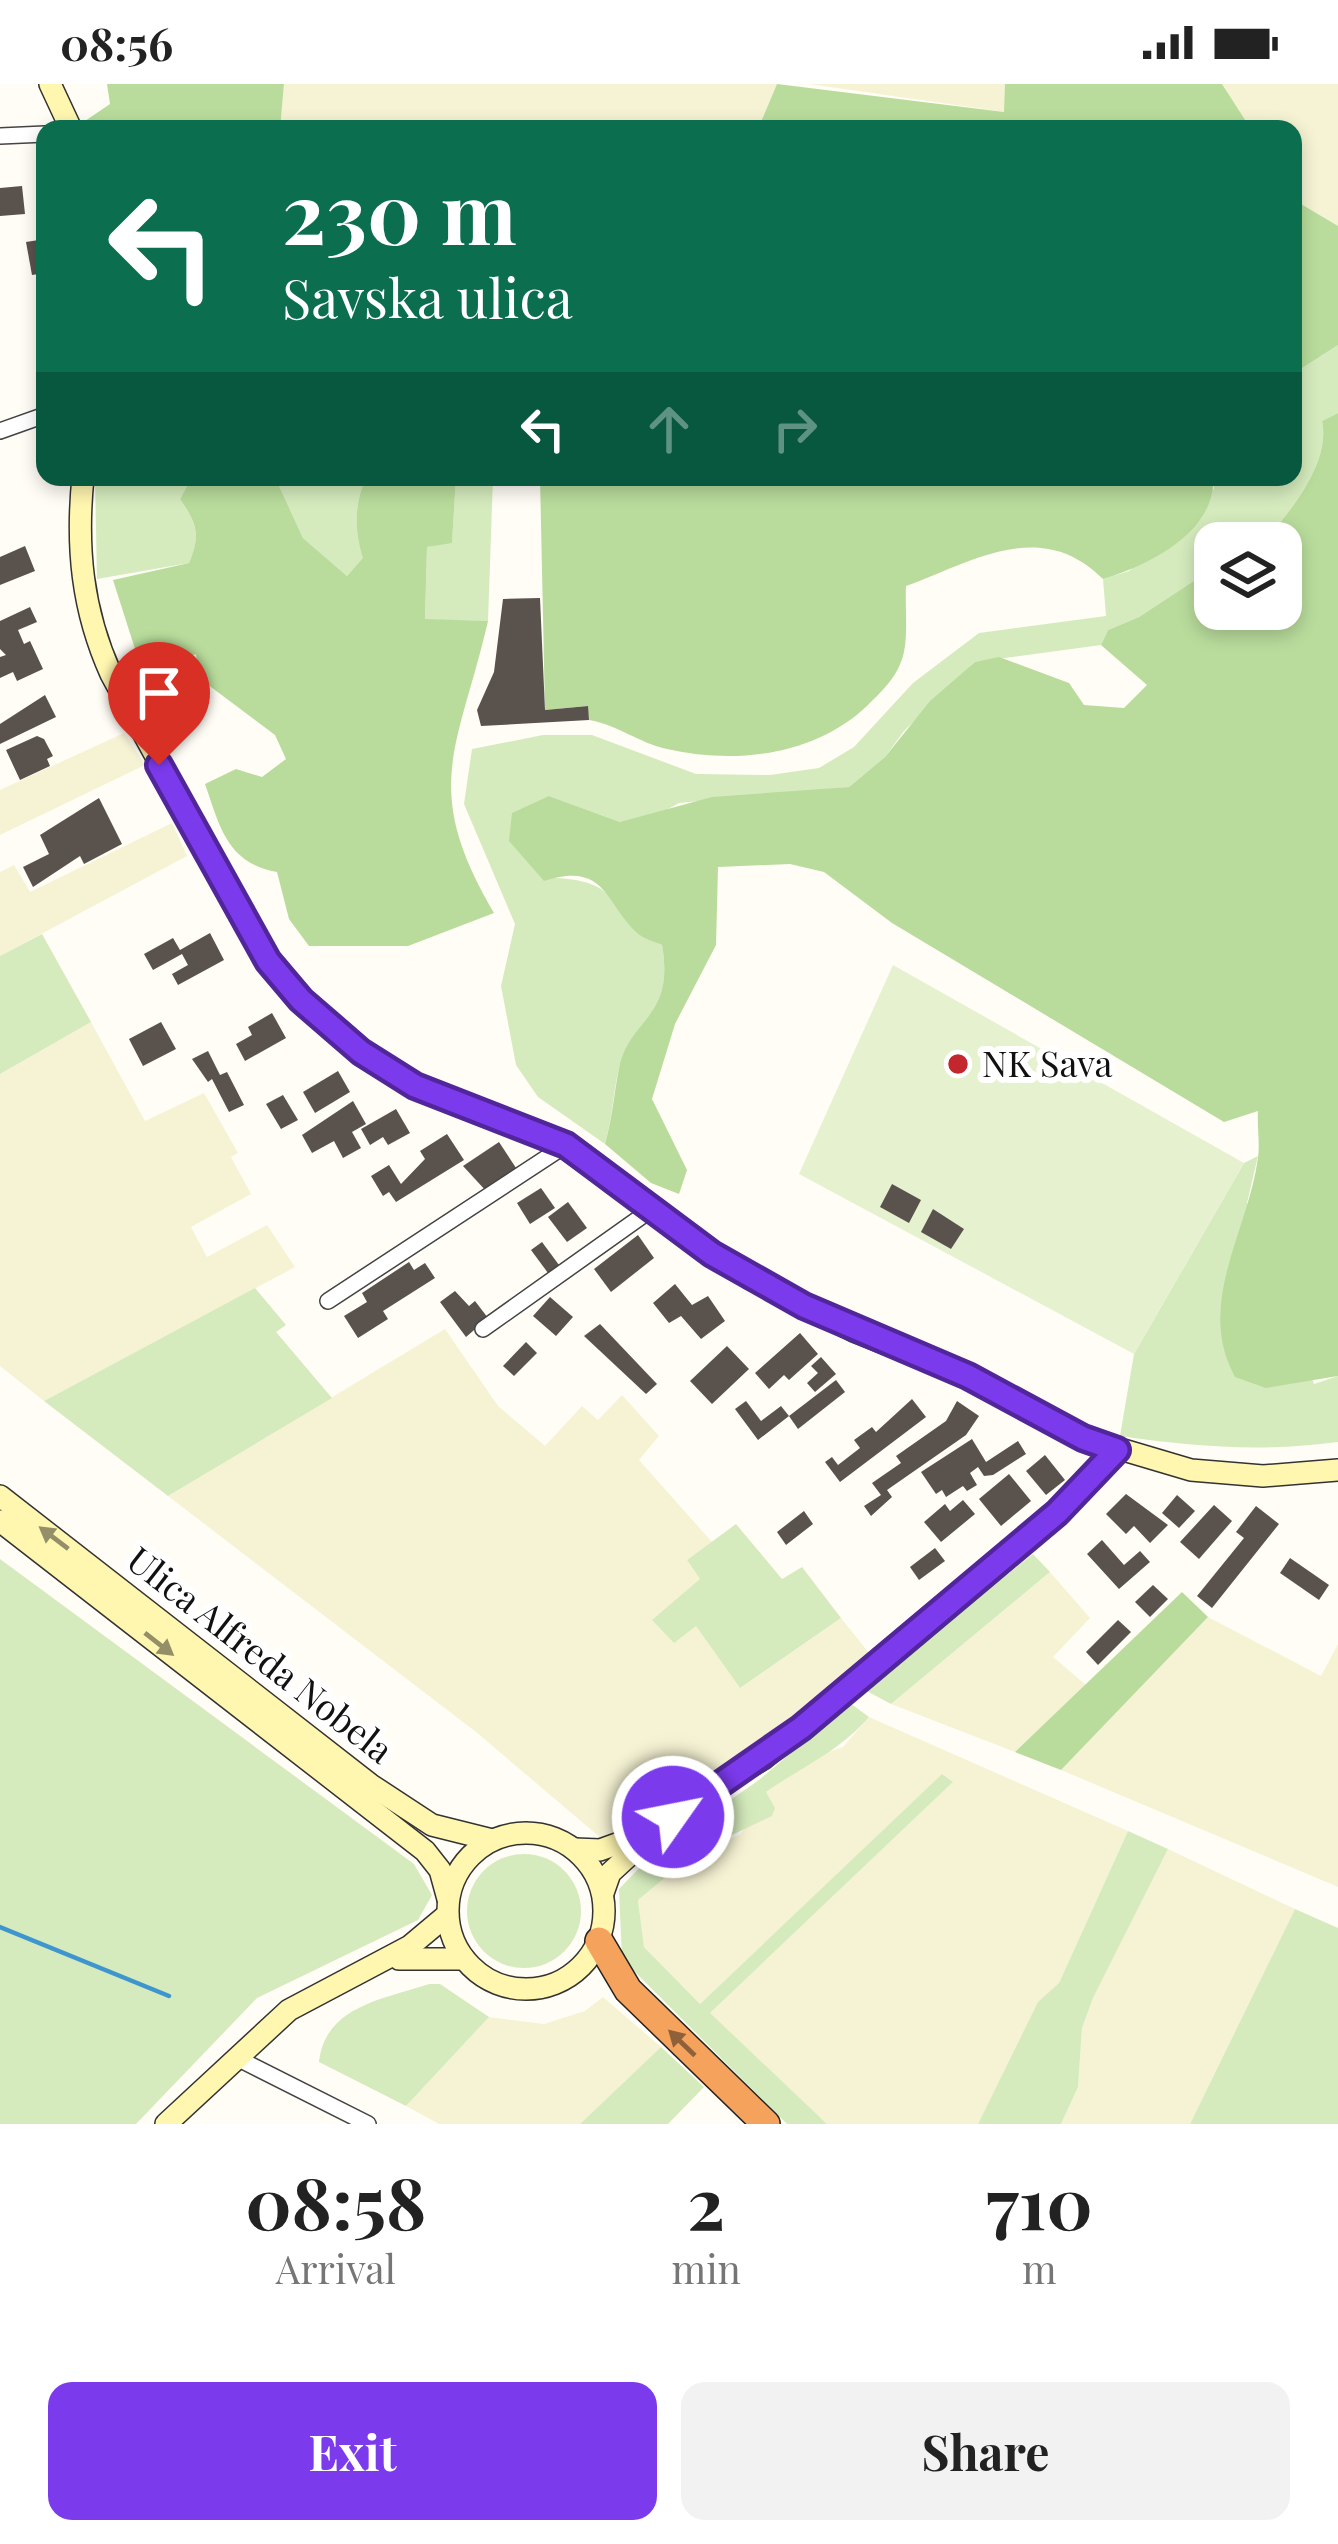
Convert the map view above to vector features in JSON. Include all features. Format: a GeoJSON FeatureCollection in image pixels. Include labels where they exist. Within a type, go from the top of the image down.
{"type":"FeatureCollection","features":[{"type":"Feature","properties":{"kind":"highway"},"geometry":{"type":"LineString","coordinates":[[598,1941],[628,1990],[766,2124]]}},
{"type":"Feature","properties":{"kind":"street"},"geometry":{"type":"LineString","coordinates":[[50,84],[66,120]]}},
{"type":"Feature","properties":{"kind":"street"},"geometry":{"type":"LineString","coordinates":[[0,136],[36,134]]}},
{"type":"Feature","properties":{"kind":"street"},"geometry":{"type":"LineString","coordinates":[[0,430],[36,418]]}},
{"type":"Feature","properties":{"kind":"street"},"geometry":{"type":"LineString","coordinates":[[82,486],[80,556],[96,640],[268,961],[324,1021],[393,1074],[566,1145],[712,1254],[804,1306],[968,1376],[1083,1438],[1208,1472],[1263,1476],[1338,1470]]}},
{"type":"Feature","properties":{"kind":"street"},"geometry":{"type":"LineString","coordinates":[[328,1301],[566,1145]]}},
{"type":"Feature","properties":{"kind":"street"},"geometry":{"type":"LineString","coordinates":[[483,1329],[652,1209]]}},
{"type":"Feature","properties":{"kind":"street"},"geometry":{"type":"LineString","coordinates":[[381,1962],[428,1955],[464,1959],[502,1985],[548,1987],[569,1977],[598,1941],[603,1893],[622,1859],[673,1817],[801,1728],[1057,1513],[1117,1450]]}},
{"type":"Feature","properties":{"kind":"street","name":"Ulica Alfreda Nobela"},"geometry":{"type":"LineString","coordinates":[[0,1496],[371,1785],[432,1826],[492,1840]]}},
{"type":"Feature","properties":{"kind":"street","name":"Ulica Alfreda Nobela"},"geometry":{"type":"LineString","coordinates":[[0,1521],[424,1852],[440,1870],[448,1907]]}},
{"type":"Feature","properties":{"kind":"street"},"geometry":{"type":"LineString","coordinates":[[166,2124],[289,2010],[424,1937],[448,1907],[463,1865],[492,1840],[535,1833],[575,1849],[600,1850],[673,1817]]}},
{"type":"Feature","properties":{"kind":"street"},"geometry":{"type":"LineString","coordinates":[[575,1849],[603,1893]]}},
{"type":"Feature","properties":{"kind":"street"},"geometry":{"type":"LineString","coordinates":[[448,1907],[464,1959]]}},
{"type":"Feature","properties":{"kind":"street"},"geometry":{"type":"LineString","coordinates":[[236,2057],[368,2124]]}},
{"type":"Feature","properties":{"kind":"shaded area"},"geometry":{"type":"Polygon","coordinates":[[[284,84],[777,84],[762,120],[281,120],[284,84]]]}},
{"type":"Feature","properties":{"kind":"shaded area"},"geometry":{"type":"Polygon","coordinates":[[[809,84],[1005,84],[1005,112],[809,84]]]}},
{"type":"Feature","properties":{"kind":"shaded area"},"geometry":{"type":"Polygon","coordinates":[[[1222,84],[1338,84],[1338,226],[1302,205],[1302,120],[1245,120],[1222,84]]]}},
{"type":"Feature","properties":{"kind":"shaded area"},"geometry":{"type":"Polygon","coordinates":[[[124,733],[145,765],[0,835],[0,790],[124,733]]]}},
{"type":"Feature","properties":{"kind":"shaded area"},"geometry":{"type":"Polygon","coordinates":[[[172,823],[187,856],[0,956],[0,872],[14,865],[30,892],[172,823]]]}},
{"type":"Feature","properties":{"kind":"shaded area"},"geometry":{"type":"Polygon","coordinates":[[[91,1022],[145,1121],[204,1093],[238,1153],[231,1157],[251,1194],[191,1227],[207,1257],[267,1225],[295,1267],[44,1401],[0,1366],[0,1074],[91,1022]]]}},
{"type":"Feature","properties":{"kind":"shaded area"},"geometry":{"type":"Polygon","coordinates":[[[445,1329],[498,1406],[545,1446],[582,1406],[598,1420],[622,1395],[659,1436],[639,1460],[712,1542],[687,1560],[700,1579],[673,1642],[696,1625],[740,1688],[841,1618],[869,1653],[761,1748],[602,1839],[476,1732],[168,1496],[445,1329]]]}},
{"type":"Feature","properties":{"kind":"shaded area"},"geometry":{"type":"Polygon","coordinates":[[[1050,1572],[1090,1618],[1053,1657],[1086,1685],[1015,1752],[891,1704],[1050,1572]]]}},
{"type":"Feature","properties":{"kind":"shaded area"},"geometry":{"type":"Polygon","coordinates":[[[1208,1617],[1321,1676],[1338,1644],[1338,1887],[1061,1770],[1208,1617]]]}},
{"type":"Feature","properties":{"kind":"shaded area"},"geometry":{"type":"Polygon","coordinates":[[[869,1717],[1128,1831],[1059,1983],[1038,2003],[978,2124],[827,2124],[709,2014],[952,1783],[941,1775],[700,2004],[644,1947],[638,1900],[696,1852],[740,1835],[766,1792],[819,1755],[843,1747],[869,1717]]]}},
{"type":"Feature","properties":{"kind":"shaded area"},"geometry":{"type":"Polygon","coordinates":[[[1168,1849],[1295,1909],[1190,2124],[1061,2124],[1078,2087],[1082,2028],[1093,1998],[1168,1849]]]}},
{"type":"Feature","properties":{"kind":"shaded area"},"geometry":{"type":"Polygon","coordinates":[[[603,1997],[661,2047],[580,2124],[439,2124],[406,2106],[489,2017],[544,2024],[585,2011],[603,1997]]]}},
{"type":"Feature","properties":{"kind":"green space"},"geometry":{"type":"Polygon","coordinates":[[[107,84],[284,84],[281,120],[86,120],[110,104],[107,84]]]}},
{"type":"Feature","properties":{"kind":"green space"},"geometry":{"type":"Polygon","coordinates":[[[777,84],[1004,112],[1005,84],[1222,84],[1245,120],[762,120],[777,84]]]}},
{"type":"Feature","properties":{"kind":"green space"},"geometry":{"type":"Polygon","coordinates":[[[1302,205],[1338,226],[1338,345],[1302,368],[1302,205]]]}},
{"type":"Feature","properties":{"kind":"green space"},"geometry":{"type":"Polygon","coordinates":[[[1338,345],[1338,413],[1322,421],[1314,470],[1284,517],[1280,522],[1194,522],[1194,581],[1139,617],[1108,630],[1101,645],[975,662],[904,731],[885,757],[849,787],[679,803],[652,818],[620,822],[549,796],[553,878],[577,880],[606,893],[632,923],[662,945],[664,969],[657,1003],[632,1038],[619,1068],[605,1144],[538,1097],[516,1065],[501,986],[515,924],[464,804],[472,749],[543,735],[592,735],[696,774],[770,775],[819,768],[854,747],[913,683],[979,633],[1106,616],[1103,579],[1129,571],[1214,486],[1302,486],[1302,368],[1338,345]]]}},
{"type":"Feature","properties":{"kind":"green space"},"geometry":{"type":"Polygon","coordinates":[[[1338,413],[1338,1376],[1266,1388],[1235,1377],[1224,1350],[1222,1295],[1258,1158],[1258,1111],[1224,1122],[892,923],[824,872],[790,864],[718,867],[716,945],[675,1024],[652,1099],[687,1170],[679,1194],[651,1183],[605,1144],[624,1051],[662,988],[662,945],[636,932],[592,880],[564,876],[544,881],[509,841],[512,813],[549,796],[620,822],[712,797],[849,787],[885,757],[930,701],[975,662],[999,657],[1069,683],[1084,705],[1124,708],[1147,685],[1101,645],[1108,630],[1139,617],[1194,581],[1194,630],[1302,630],[1302,522],[1280,522],[1314,470],[1322,421],[1338,413]]]}},
{"type":"Feature","properties":{"kind":"green space"},"geometry":{"type":"Polygon","coordinates":[[[95,486],[187,486],[180,499],[195,530],[189,563],[97,579],[95,486]]]}},
{"type":"Feature","properties":{"kind":"green space"},"geometry":{"type":"Polygon","coordinates":[[[187,486],[279,486],[303,538],[347,576],[363,558],[357,517],[363,486],[455,486],[452,543],[427,547],[425,619],[488,621],[457,737],[452,799],[471,870],[494,913],[408,946],[309,946],[289,919],[277,872],[236,852],[205,784],[236,769],[262,777],[286,759],[275,735],[199,678],[196,654],[143,674],[113,580],[189,563],[195,529],[180,499],[187,486]]]}},
{"type":"Feature","properties":{"kind":"green space"},"geometry":{"type":"Polygon","coordinates":[[[279,486],[363,486],[357,517],[364,558],[347,576],[303,538],[279,486]]]}},
{"type":"Feature","properties":{"kind":"green space"},"geometry":{"type":"Polygon","coordinates":[[[455,486],[493,486],[488,621],[425,620],[427,547],[452,542],[455,486]]]}},
{"type":"Feature","properties":{"kind":"green space"},"geometry":{"type":"Polygon","coordinates":[[[540,486],[1212,486],[1204,514],[1176,544],[1103,579],[1080,560],[1031,547],[982,556],[906,586],[902,660],[890,681],[847,722],[800,745],[748,755],[694,754],[647,743],[589,720],[587,706],[545,710],[540,486]]]}},
{"type":"Feature","properties":{"kind":"green space"},"geometry":{"type":"Polygon","coordinates":[[[42,934],[91,1022],[0,1074],[0,956],[42,934]]]}},
{"type":"Feature","properties":{"kind":"green space","name":"NK Sava"},"geometry":{"type":"Polygon","coordinates":[[[893,965],[1244,1163],[1134,1354],[799,1174],[893,965]]]}},
{"type":"Feature","properties":{"kind":"green space"},"geometry":{"type":"Polygon","coordinates":[[[1258,1156],[1247,1203],[1314,1384],[1338,1376],[1338,1442],[1229,1447],[1120,1436],[1134,1354],[1244,1163],[1258,1156]]]}},
{"type":"Feature","properties":{"kind":"green space"},"geometry":{"type":"Polygon","coordinates":[[[255,1288],[286,1325],[276,1332],[332,1398],[168,1496],[44,1401],[255,1288]]]}},
{"type":"Feature","properties":{"kind":"green space"},"geometry":{"type":"Polygon","coordinates":[[[736,1524],[782,1579],[802,1567],[841,1618],[740,1688],[696,1626],[674,1643],[652,1620],[700,1579],[687,1560],[736,1524]]]}},
{"type":"Feature","properties":{"kind":"green space"},"geometry":{"type":"Polygon","coordinates":[[[1033,1554],[1050,1572],[891,1704],[863,1689],[1033,1554]]]}},
{"type":"Feature","properties":{"kind":"green space"},"geometry":{"type":"Polygon","coordinates":[[[0,1559],[414,1864],[432,1895],[418,1920],[257,1998],[136,2124],[0,2124],[0,1559]]]}},
{"type":"Feature","properties":{"kind":"green space"},"geometry":{"type":"Polygon","coordinates":[[[1182,1592],[1208,1617],[1061,1770],[1015,1752],[1182,1592]]]}},
{"type":"Feature","properties":{"kind":"green space"},"geometry":{"type":"Polygon","coordinates":[[[850,1703],[869,1717],[833,1749],[766,1792],[775,1808],[772,1816],[696,1852],[638,1900],[644,1947],[700,2004],[942,1774],[953,1782],[710,2013],[827,2124],[787,2124],[622,1959],[619,1889],[653,1854],[759,1780],[850,1703]]]}},
{"type":"Feature","properties":{"kind":"green space"},"geometry":{"type":"Polygon","coordinates":[[[1128,1831],[1168,1849],[1093,1998],[1082,2028],[1078,2087],[1061,2124],[978,2124],[1038,2002],[1059,1983],[1128,1831]]]}},
{"type":"Feature","properties":{"kind":"green space"},"geometry":{"type":"Polygon","coordinates":[[[524,1854],[546,1858],[565,1870],[577,1889],[581,1911],[577,1933],[565,1952],[546,1964],[524,1968],[502,1964],[483,1952],[471,1933],[467,1911],[471,1889],[483,1870],[502,1858],[524,1854]]]}},
{"type":"Feature","properties":{"kind":"green space"},"geometry":{"type":"Polygon","coordinates":[[[1295,1909],[1338,1928],[1338,2124],[1190,2124],[1295,1909]]]}},
{"type":"Feature","properties":{"kind":"green space"},"geometry":{"type":"Polygon","coordinates":[[[429,1984],[440,1984],[489,2017],[406,2106],[319,2062],[332,2028],[345,2017],[429,1984]]]}},
{"type":"Feature","properties":{"kind":"green space"},"geometry":{"type":"Polygon","coordinates":[[[661,2047],[704,2087],[668,2124],[580,2124],[661,2047]]]}},
{"type":"Feature","properties":{"kind":"building"},"geometry":{"type":"Polygon","coordinates":[[[22,186],[25,214],[0,216],[0,188],[22,186]]]}},
{"type":"Feature","properties":{"kind":"building"},"geometry":{"type":"Polygon","coordinates":[[[36,240],[36,274],[32,275],[26,242],[36,240]]]}},
{"type":"Feature","properties":{"kind":"building"},"geometry":{"type":"Polygon","coordinates":[[[25,546],[35,571],[0,585],[0,557],[25,546]]]}},
{"type":"Feature","properties":{"kind":"building"},"geometry":{"type":"Polygon","coordinates":[[[540,598],[545,710],[588,706],[589,720],[481,726],[477,710],[494,672],[503,599],[540,598]]]}},
{"type":"Feature","properties":{"kind":"building"},"geometry":{"type":"Polygon","coordinates":[[[30,607],[37,622],[18,630],[24,644],[30,641],[43,669],[17,681],[13,672],[0,678],[0,657],[6,655],[0,649],[0,621],[30,607]]]}},
{"type":"Feature","properties":{"kind":"building"},"geometry":{"type":"Polygon","coordinates":[[[45,695],[56,717],[0,744],[0,724],[45,695]]]}},
{"type":"Feature","properties":{"kind":"building"},"geometry":{"type":"Polygon","coordinates":[[[37,736],[53,756],[47,759],[50,766],[20,780],[6,750],[37,736]]]}},
{"type":"Feature","properties":{"kind":"building"},"geometry":{"type":"Polygon","coordinates":[[[99,798],[122,844],[84,864],[80,856],[33,887],[23,867],[49,854],[40,835],[99,798]]]}},
{"type":"Feature","properties":{"kind":"building"},"geometry":{"type":"Polygon","coordinates":[[[210,933],[224,960],[178,985],[172,974],[188,965],[182,954],[153,970],[144,954],[173,938],[180,950],[210,933]]]}},
{"type":"Feature","properties":{"kind":"building"},"geometry":{"type":"Polygon","coordinates":[[[272,1013],[286,1038],[245,1061],[236,1044],[252,1035],[248,1027],[272,1013]]]}},
{"type":"Feature","properties":{"kind":"building"},"geometry":{"type":"Polygon","coordinates":[[[161,1022],[176,1049],[143,1066],[129,1039],[161,1022]]]}},
{"type":"Feature","properties":{"kind":"building"},"geometry":{"type":"Polygon","coordinates":[[[208,1051],[220,1075],[227,1072],[244,1105],[229,1112],[212,1079],[208,1082],[192,1059],[208,1051]]]}},
{"type":"Feature","properties":{"kind":"building"},"geometry":{"type":"Polygon","coordinates":[[[338,1071],[350,1092],[315,1113],[303,1092],[338,1071]]]}},
{"type":"Feature","properties":{"kind":"building"},"geometry":{"type":"Polygon","coordinates":[[[283,1095],[298,1120],[281,1129],[266,1104],[283,1095]]]}},
{"type":"Feature","properties":{"kind":"building"},"geometry":{"type":"Polygon","coordinates":[[[353,1101],[366,1124],[352,1132],[361,1148],[343,1158],[334,1141],[312,1153],[302,1135],[353,1101]]]}},
{"type":"Feature","properties":{"kind":"building"},"geometry":{"type":"Polygon","coordinates":[[[396,1109],[410,1133],[388,1145],[383,1137],[370,1145],[361,1129],[396,1109]]]}},
{"type":"Feature","properties":{"kind":"building"},"geometry":{"type":"Polygon","coordinates":[[[447,1134],[464,1160],[396,1202],[389,1192],[383,1196],[371,1176],[389,1165],[401,1184],[425,1159],[420,1151],[447,1134]]]}},
{"type":"Feature","properties":{"kind":"building"},"geometry":{"type":"Polygon","coordinates":[[[499,1142],[518,1171],[487,1192],[463,1166],[499,1142]]]}},
{"type":"Feature","properties":{"kind":"building"},"geometry":{"type":"Polygon","coordinates":[[[892,1184],[921,1200],[909,1223],[880,1207],[892,1184]]]}},
{"type":"Feature","properties":{"kind":"building"},"geometry":{"type":"Polygon","coordinates":[[[541,1188],[555,1208],[530,1224],[517,1203],[541,1188]]]}},
{"type":"Feature","properties":{"kind":"building"},"geometry":{"type":"Polygon","coordinates":[[[568,1202],[587,1228],[567,1242],[548,1217],[568,1202]]]}},
{"type":"Feature","properties":{"kind":"building"},"geometry":{"type":"Polygon","coordinates":[[[933,1209],[964,1229],[951,1249],[921,1232],[933,1209]]]}},
{"type":"Feature","properties":{"kind":"building"},"geometry":{"type":"Polygon","coordinates":[[[638,1235],[654,1258],[611,1292],[594,1269],[638,1235]]]}},
{"type":"Feature","properties":{"kind":"building"},"geometry":{"type":"Polygon","coordinates":[[[542,1242],[559,1265],[548,1273],[531,1250],[542,1242]]]}},
{"type":"Feature","properties":{"kind":"building"},"geometry":{"type":"Polygon","coordinates":[[[409,1262],[414,1270],[425,1263],[435,1278],[383,1311],[388,1319],[358,1338],[344,1316],[367,1302],[362,1293],[409,1262]]]}},
{"type":"Feature","properties":{"kind":"building"},"geometry":{"type":"Polygon","coordinates":[[[675,1284],[692,1305],[708,1296],[725,1321],[701,1339],[681,1316],[669,1323],[653,1303],[675,1284]]]}},
{"type":"Feature","properties":{"kind":"building"},"geometry":{"type":"Polygon","coordinates":[[[455,1291],[469,1306],[475,1301],[488,1318],[466,1337],[440,1302],[455,1291]]]}},
{"type":"Feature","properties":{"kind":"building"},"geometry":{"type":"Polygon","coordinates":[[[550,1297],[573,1317],[556,1336],[533,1316],[550,1297]]]}},
{"type":"Feature","properties":{"kind":"building"},"geometry":{"type":"Polygon","coordinates":[[[600,1324],[657,1384],[646,1394],[584,1336],[600,1324]]]}},
{"type":"Feature","properties":{"kind":"building"},"geometry":{"type":"Polygon","coordinates":[[[800,1333],[818,1354],[789,1380],[784,1375],[769,1389],[755,1373],[800,1333]]]}},
{"type":"Feature","properties":{"kind":"building"},"geometry":{"type":"Polygon","coordinates":[[[526,1342],[537,1353],[514,1376],[503,1366],[526,1342]]]}},
{"type":"Feature","properties":{"kind":"building"},"geometry":{"type":"Polygon","coordinates":[[[727,1346],[749,1369],[712,1404],[690,1381],[727,1346]]]}},
{"type":"Feature","properties":{"kind":"building"},"geometry":{"type":"Polygon","coordinates":[[[821,1357],[836,1374],[815,1392],[807,1383],[818,1373],[811,1366],[821,1357]]]}},
{"type":"Feature","properties":{"kind":"building"},"geometry":{"type":"Polygon","coordinates":[[[836,1380],[845,1392],[798,1429],[789,1416],[836,1380]]]}},
{"type":"Feature","properties":{"kind":"building"},"geometry":{"type":"Polygon","coordinates":[[[912,1399],[926,1417],[840,1482],[825,1462],[832,1457],[838,1465],[860,1448],[854,1440],[872,1427],[876,1432],[912,1399]]]}},
{"type":"Feature","properties":{"kind":"building"},"geometry":{"type":"Polygon","coordinates":[[[746,1401],[761,1421],[781,1406],[789,1416],[758,1440],[735,1409],[746,1401]]]}},
{"type":"Feature","properties":{"kind":"building"},"geometry":{"type":"Polygon","coordinates":[[[957,1401],[979,1416],[966,1435],[887,1490],[892,1497],[871,1516],[864,1506],[881,1495],[872,1483],[901,1463],[896,1456],[946,1421],[957,1401]]]}},
{"type":"Feature","properties":{"kind":"building"},"geometry":{"type":"Polygon","coordinates":[[[972,1439],[986,1462],[1018,1441],[1026,1454],[993,1475],[984,1476],[978,1467],[970,1473],[977,1485],[967,1491],[963,1486],[946,1497],[942,1490],[936,1494],[921,1472],[972,1439]]]}},
{"type":"Feature","properties":{"kind":"building"},"geometry":{"type":"Polygon","coordinates":[[[1045,1455],[1065,1480],[1046,1495],[1026,1471],[1045,1455]]]}},
{"type":"Feature","properties":{"kind":"building"},"geometry":{"type":"Polygon","coordinates":[[[1009,1474],[1031,1501],[1001,1526],[979,1499],[1009,1474]]]}},
{"type":"Feature","properties":{"kind":"building"},"geometry":{"type":"Polygon","coordinates":[[[1126,1494],[1168,1525],[1150,1543],[1134,1526],[1126,1534],[1106,1514],[1126,1494]]]}},
{"type":"Feature","properties":{"kind":"building"},"geometry":{"type":"Polygon","coordinates":[[[1177,1495],[1195,1511],[1179,1528],[1162,1513],[1177,1495]]]}},
{"type":"Feature","properties":{"kind":"building"},"geometry":{"type":"Polygon","coordinates":[[[963,1500],[975,1514],[941,1542],[924,1522],[945,1504],[950,1511],[963,1500]]]}},
{"type":"Feature","properties":{"kind":"building"},"geometry":{"type":"Polygon","coordinates":[[[1214,1505],[1232,1521],[1199,1559],[1180,1542],[1214,1505]]]}},
{"type":"Feature","properties":{"kind":"building"},"geometry":{"type":"Polygon","coordinates":[[[1256,1506],[1279,1524],[1212,1608],[1197,1596],[1244,1538],[1236,1532],[1256,1506]]]}},
{"type":"Feature","properties":{"kind":"building"},"geometry":{"type":"Polygon","coordinates":[[[804,1511],[813,1524],[786,1545],[777,1532],[804,1511]]]}},
{"type":"Feature","properties":{"kind":"building"},"geometry":{"type":"Polygon","coordinates":[[[1102,1540],[1124,1565],[1140,1551],[1150,1562],[1119,1589],[1087,1554],[1102,1540]]]}},
{"type":"Feature","properties":{"kind":"building"},"geometry":{"type":"Polygon","coordinates":[[[935,1548],[945,1561],[919,1580],[910,1567],[935,1548]]]}},
{"type":"Feature","properties":{"kind":"building"},"geometry":{"type":"Polygon","coordinates":[[[1290,1558],[1329,1585],[1319,1600],[1280,1573],[1290,1558]]]}},
{"type":"Feature","properties":{"kind":"building"},"geometry":{"type":"Polygon","coordinates":[[[1153,1585],[1168,1599],[1150,1617],[1135,1602],[1153,1585]]]}},
{"type":"Feature","properties":{"kind":"building"},"geometry":{"type":"Polygon","coordinates":[[[1118,1620],[1131,1632],[1098,1665],[1086,1652],[1118,1620]]]}},
{"type":"Feature","properties":{"kind":"waterway"},"geometry":{"type":"LineString","coordinates":[[0,1927],[169,1996]]}},
{"type":"Feature","properties":{"kind":"place","name":"NK Sava"},"geometry":{"type":"Point","coordinates":[958,1064]}},
{"type":"Feature","properties":{"kind":"route"},"geometry":{"type":"LineString","coordinates":[[159,765],[268,961],[288,988],[361,1052],[443,1099],[566,1145],[712,1254],[804,1306],[968,1376],[1083,1438],[1117,1450],[1057,1513],[801,1728],[763,1759],[673,1817]]}}]}
